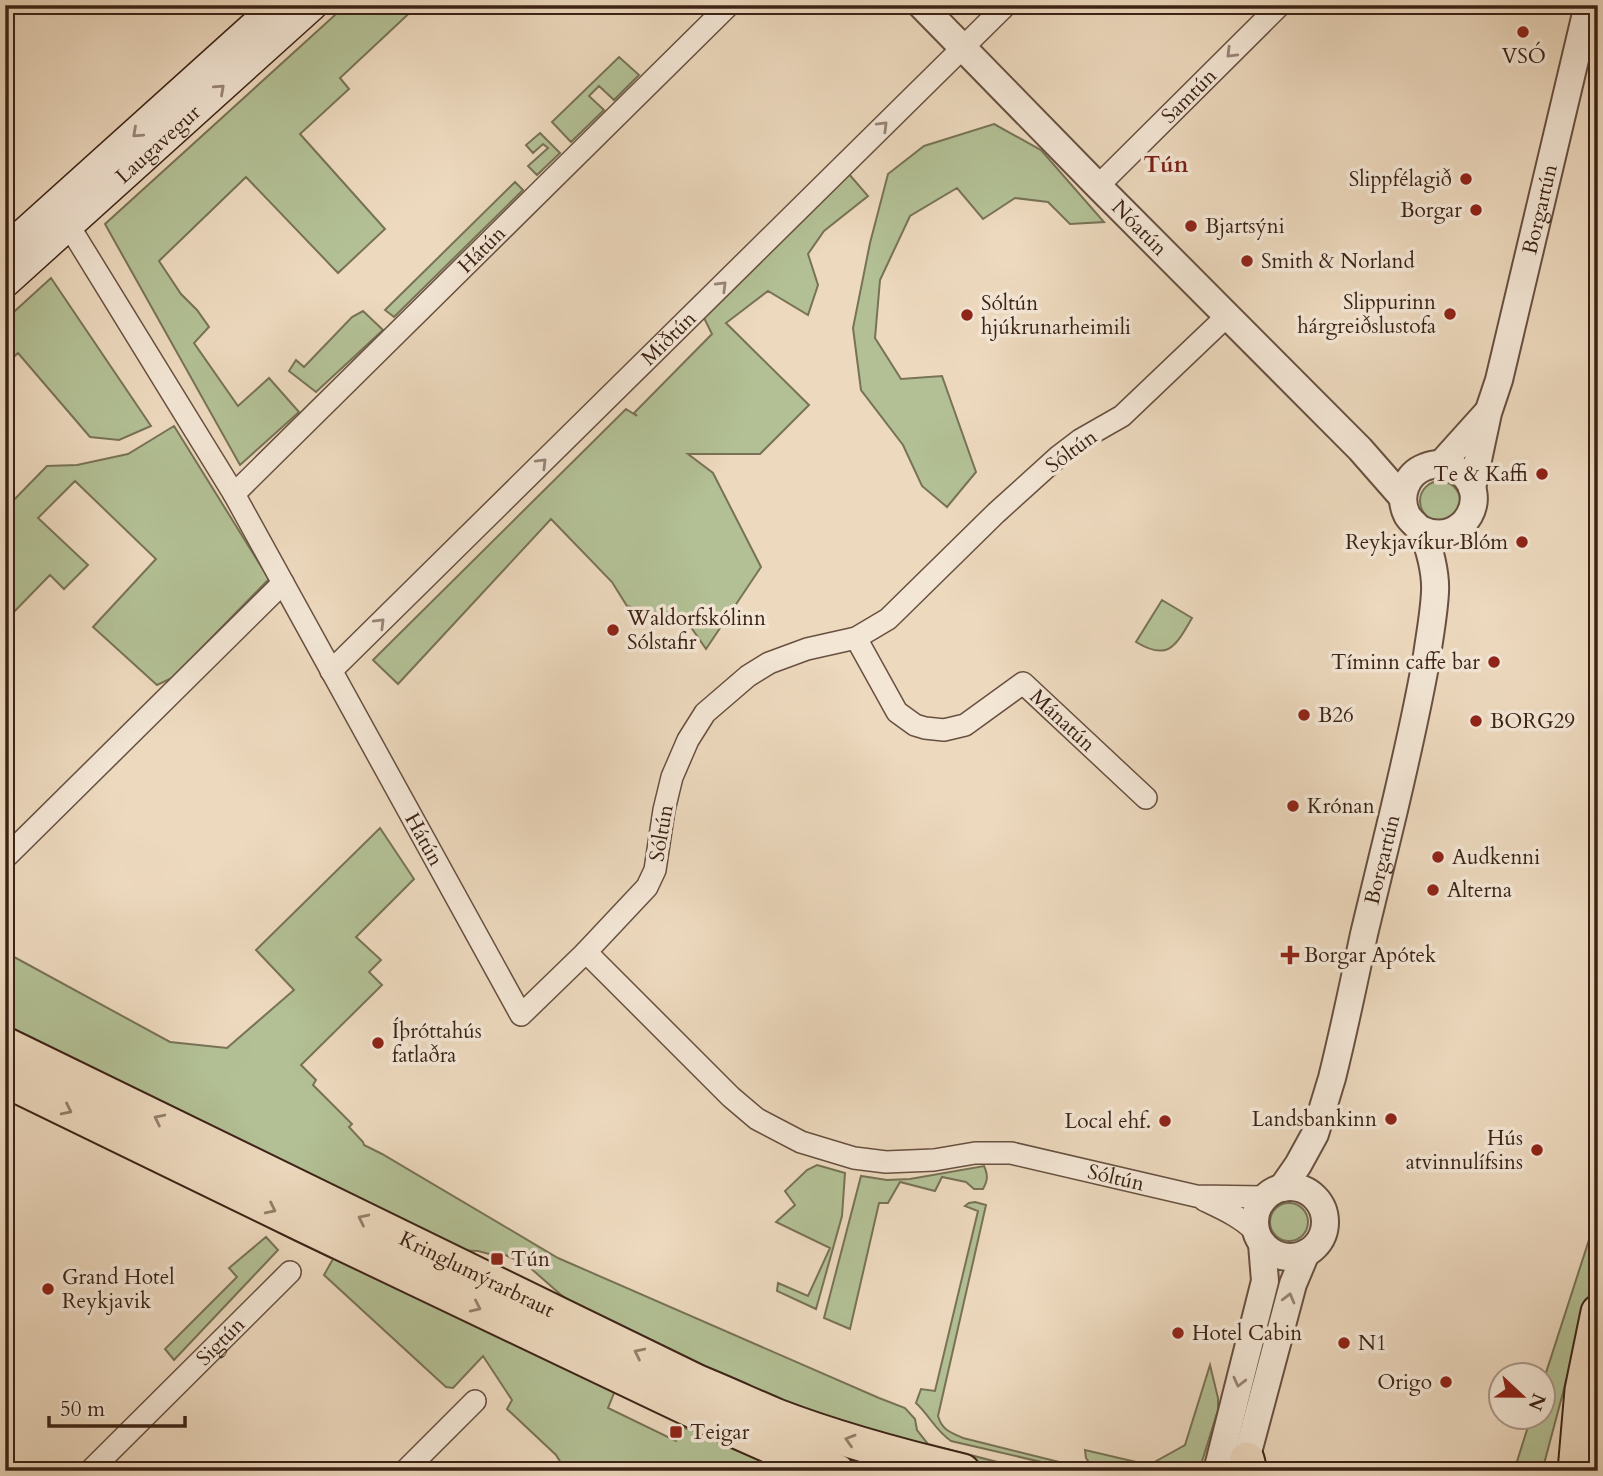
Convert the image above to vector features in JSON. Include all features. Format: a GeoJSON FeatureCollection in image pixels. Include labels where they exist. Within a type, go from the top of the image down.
{"type":"FeatureCollection","features":[{"type":"Feature","properties":{"kind":"main road","name":"Laugavegur"},"geometry":{"type":"LineString","coordinates":[[5,251],[278,5]]}},
{"type":"Feature","properties":{"kind":"main road","name":"Laugavegur"},"geometry":{"type":"LineString","coordinates":[[5,282],[312,5]]}},
{"type":"Feature","properties":{"kind":"main road","name":"Kringlumýrarbraut"},"geometry":{"type":"LineString","coordinates":[[5,1044],[698,1382],[789,1420],[907,1457],[962,1471]]}},
{"type":"Feature","properties":{"kind":"main road","name":"Kringlumýrarbraut"},"geometry":{"type":"LineString","coordinates":[[5,1080],[729,1428],[781,1451],[837,1471]]}},
{"type":"Feature","properties":{"kind":"main road"},"geometry":{"type":"LineString","coordinates":[[1575,1471],[1583,1390],[1598,1312]]}},
{"type":"Feature","properties":{"kind":"main road"},"geometry":{"type":"LineString","coordinates":[[1552,1471],[1583,1390]]}},
{"type":"Feature","properties":{"kind":"street","name":"Hátún"},"geometry":{"type":"LineString","coordinates":[[234,494],[729,5]]}},
{"type":"Feature","properties":{"kind":"street","name":"Nóatún"},"geometry":{"type":"LineString","coordinates":[[921,5],[1360,449],[1403,498]]}},
{"type":"Feature","properties":{"kind":"street","name":"Miðtún"},"geometry":{"type":"LineString","coordinates":[[331,671],[1006,5]]}},
{"type":"Feature","properties":{"kind":"street","name":"Samtún"},"geometry":{"type":"LineString","coordinates":[[1098,186],[1280,5]]}},
{"type":"Feature","properties":{"kind":"street","name":"Borgartún"},"geometry":{"type":"LineString","coordinates":[[1217,1471],[1265,1281],[1256,1213],[1298,1165],[1315,1134],[1332,1078],[1419,698],[1436,580],[1457,529],[1466,521],[1471,511],[1472,488],[1488,413],[1499,380],[1588,5]]}},
{"type":"Feature","properties":{"kind":"street","name":"Hátún"},"geometry":{"type":"LineString","coordinates":[[69,226],[234,494],[521,1015],[586,952]]}},
{"type":"Feature","properties":{"kind":"street","name":"Sóltún"},"geometry":{"type":"LineString","coordinates":[[1227,316],[1122,416],[1080,440],[1059,456],[996,513],[888,619],[856,638],[807,649],[769,663],[748,676],[705,713],[688,740],[673,778],[664,810],[652,880],[586,952],[731,1097],[757,1119],[801,1142],[854,1158],[886,1161],[915,1161],[975,1153],[1011,1153],[1196,1196],[1236,1215],[1247,1223],[1259,1238]]}},
{"type":"Feature","properties":{"kind":"street","name":"Borgartún"},"geometry":{"type":"LineString","coordinates":[[1436,580],[1420,529],[1406,513],[1404,491],[1410,479],[1451,455],[1488,413]]}},
{"type":"Feature","properties":{"kind":"street","name":"Nóatún"},"geometry":{"type":"LineString","coordinates":[[1360,449],[1430,467]]}},
{"type":"Feature","properties":{"kind":"street"},"geometry":{"type":"LineString","coordinates":[[1430,467],[1457,469],[1472,488]]}},
{"type":"Feature","properties":{"kind":"street"},"geometry":{"type":"LineString","coordinates":[[1420,529],[1435,534],[1457,529]]}},
{"type":"Feature","properties":{"kind":"street"},"geometry":{"type":"LineString","coordinates":[[5,858],[284,583]]}},
{"type":"Feature","properties":{"kind":"street","name":"Mánatún"},"geometry":{"type":"LineString","coordinates":[[856,638],[897,712],[915,724],[944,730],[965,724],[1023,683],[1146,798]]}},
{"type":"Feature","properties":{"kind":"street","name":"Borgartún"},"geometry":{"type":"LineString","coordinates":[[1247,1467],[1293,1284],[1306,1253],[1320,1241],[1324,1232],[1324,1212],[1316,1199],[1315,1134]]}},
{"type":"Feature","properties":{"kind":"street"},"geometry":{"type":"LineString","coordinates":[[1274,1192],[1291,1187],[1309,1192],[1316,1199]]}},
{"type":"Feature","properties":{"kind":"street","name":"Sóltún"},"geometry":{"type":"LineString","coordinates":[[1196,1196],[1274,1192]]}},
{"type":"Feature","properties":{"kind":"street"},"geometry":{"type":"LineString","coordinates":[[1259,1238],[1271,1252],[1282,1256],[1294,1257],[1306,1253]]}},
{"type":"Feature","properties":{"kind":"street","name":"Sigtún"},"geometry":{"type":"LineString","coordinates":[[90,1471],[290,1272]]}},
{"type":"Feature","properties":{"kind":"street"},"geometry":{"type":"LineString","coordinates":[[405,1471],[475,1401]]}},
{"type":"Feature","properties":{"kind":"green space"},"geometry":{"type":"Polygon","coordinates":[[[346,5],[418,5],[340,78],[349,89],[300,134],[385,229],[338,273],[246,177],[159,261],[181,294],[209,327],[194,343],[238,406],[269,378],[299,412],[240,465],[105,224],[346,5]]]}},
{"type":"Feature","properties":{"kind":"green space"},"geometry":{"type":"Polygon","coordinates":[[[619,57],[639,75],[614,100],[599,86],[589,96],[604,110],[571,142],[552,122],[619,57]]]}},
{"type":"Feature","properties":{"kind":"green space"},"geometry":{"type":"Polygon","coordinates":[[[994,124],[1041,150],[1104,222],[1070,224],[1048,202],[1015,198],[983,219],[957,188],[910,216],[880,280],[875,338],[901,379],[942,376],[976,472],[947,507],[922,486],[903,445],[861,390],[853,328],[870,243],[888,174],[924,146],[994,124]]]}},
{"type":"Feature","properties":{"kind":"green space"},"geometry":{"type":"Polygon","coordinates":[[[540,133],[560,153],[537,175],[528,166],[548,148],[543,144],[533,153],[526,145],[540,133]]]}},
{"type":"Feature","properties":{"kind":"green space"},"geometry":{"type":"Polygon","coordinates":[[[848,173],[868,196],[824,231],[808,254],[818,285],[808,315],[768,291],[726,323],[809,405],[760,454],[688,454],[713,473],[761,567],[706,649],[686,620],[627,606],[612,582],[551,519],[398,684],[373,660],[626,409],[637,416],[634,413],[712,334],[703,316],[848,173]]]}},
{"type":"Feature","properties":{"kind":"green space"},"geometry":{"type":"Polygon","coordinates":[[[515,182],[523,190],[394,317],[385,310],[515,182]]]}},
{"type":"Feature","properties":{"kind":"green space"},"geometry":{"type":"Polygon","coordinates":[[[51,278],[151,426],[119,440],[90,437],[18,353],[5,365],[5,320],[51,278]]]}},
{"type":"Feature","properties":{"kind":"green space"},"geometry":{"type":"Polygon","coordinates":[[[363,311],[383,330],[316,392],[289,371],[296,360],[304,367],[352,317],[363,311]]]}},
{"type":"Feature","properties":{"kind":"green space"},"geometry":{"type":"Polygon","coordinates":[[[174,426],[269,579],[172,678],[157,685],[93,627],[156,559],[75,481],[38,518],[88,565],[64,589],[50,575],[5,621],[5,509],[47,466],[77,465],[128,454],[174,426]]]}},
{"type":"Feature","properties":{"kind":"green space"},"geometry":{"type":"Polygon","coordinates":[[[1440,481],[1454,487],[1460,501],[1454,515],[1440,521],[1426,515],[1420,501],[1426,487],[1440,481]]]}},
{"type":"Feature","properties":{"kind":"green space"},"geometry":{"type":"Polygon","coordinates":[[[1162,600],[1192,618],[1176,643],[1170,648],[1156,650],[1136,642],[1162,600]]]}},
{"type":"Feature","properties":{"kind":"green space"},"geometry":{"type":"Polygon","coordinates":[[[380,828],[414,879],[356,937],[381,960],[369,972],[382,985],[301,1065],[316,1080],[313,1085],[352,1124],[349,1127],[364,1145],[558,1258],[905,1408],[915,1419],[917,1430],[928,1444],[1032,1471],[1004,1471],[879,1438],[706,1372],[595,1320],[527,1265],[501,1253],[493,1255],[455,1250],[5,1032],[5,952],[170,1042],[227,1048],[294,990],[256,950],[380,828]]]}},
{"type":"Feature","properties":{"kind":"green space"},"geometry":{"type":"Polygon","coordinates":[[[817,1165],[845,1173],[842,1216],[816,1309],[777,1291],[778,1283],[808,1296],[830,1248],[776,1222],[795,1205],[785,1191],[807,1170],[817,1165]]]}},
{"type":"Feature","properties":{"kind":"green space"},"geometry":{"type":"Polygon","coordinates":[[[984,1166],[987,1178],[983,1189],[974,1189],[966,1182],[942,1177],[935,1191],[900,1182],[888,1203],[879,1203],[850,1329],[824,1318],[861,1176],[887,1180],[910,1179],[984,1166]]]}},
{"type":"Feature","properties":{"kind":"green space"},"geometry":{"type":"Polygon","coordinates":[[[975,1202],[986,1205],[938,1416],[947,1430],[963,1438],[1075,1466],[1080,1471],[951,1441],[916,1403],[921,1389],[935,1391],[978,1211],[965,1206],[975,1202]]]}},
{"type":"Feature","properties":{"kind":"green space"},"geometry":{"type":"Polygon","coordinates":[[[1289,1203],[1302,1209],[1308,1222],[1302,1235],[1289,1241],[1276,1235],[1270,1222],[1276,1209],[1289,1203]]]}},
{"type":"Feature","properties":{"kind":"green space"},"geometry":{"type":"Polygon","coordinates":[[[1598,1212],[1598,1261],[1558,1411],[1558,1360],[1550,1360],[1598,1212]]]}},
{"type":"Feature","properties":{"kind":"green space"},"geometry":{"type":"Polygon","coordinates":[[[278,1232],[298,1233],[594,1376],[614,1393],[608,1408],[676,1441],[683,1428],[712,1432],[798,1471],[566,1471],[556,1455],[507,1409],[512,1400],[483,1356],[453,1388],[446,1387],[324,1275],[333,1259],[278,1232]]]}},
{"type":"Feature","properties":{"kind":"green space"},"geometry":{"type":"Polygon","coordinates":[[[266,1237],[278,1250],[174,1360],[165,1349],[237,1277],[229,1268],[266,1237]]]}},
{"type":"Feature","properties":{"kind":"green space"},"geometry":{"type":"Polygon","coordinates":[[[1210,1365],[1218,1398],[1218,1410],[1199,1471],[1095,1471],[1086,1458],[1085,1450],[1149,1465],[1185,1445],[1210,1365]]]}},
{"type":"Feature","properties":{"kind":"green space"},"geometry":{"type":"Polygon","coordinates":[[[1527,1430],[1553,1430],[1540,1471],[1514,1471],[1527,1430]]]}},
{"type":"Feature","properties":{"kind":"place","name":"VSÓ"},"geometry":{"type":"Point","coordinates":[1523,32]}},
{"type":"Feature","properties":{"kind":"place","name":"Slippfélagið"},"geometry":{"type":"Point","coordinates":[1466,179]}},
{"type":"Feature","properties":{"kind":"place","name":"Borgar"},"geometry":{"type":"Point","coordinates":[1476,210]}},
{"type":"Feature","properties":{"kind":"place","name":"Bjartsýni"},"geometry":{"type":"Point","coordinates":[1191,226]}},
{"type":"Feature","properties":{"kind":"place","name":"Smith & Norland"},"geometry":{"type":"Point","coordinates":[1247,261]}},
{"type":"Feature","properties":{"kind":"place","name":"Slippurinn hárgreiðslustofa"},"geometry":{"type":"Point","coordinates":[1450,314]}},
{"type":"Feature","properties":{"kind":"place","name":"Sóltún hjúkrunarheimili"},"geometry":{"type":"Point","coordinates":[967,315]}},
{"type":"Feature","properties":{"kind":"place","name":"Te & Kaffi"},"geometry":{"type":"Point","coordinates":[1542,474]}},
{"type":"Feature","properties":{"kind":"place","name":"Reykjavíkur Blóm"},"geometry":{"type":"Point","coordinates":[1522,542]}},
{"type":"Feature","properties":{"kind":"place","name":"Waldorfskólinn Sólstafir"},"geometry":{"type":"Point","coordinates":[613,630]}},
{"type":"Feature","properties":{"kind":"place","name":"Tíminn caffe bar"},"geometry":{"type":"Point","coordinates":[1494,662]}},
{"type":"Feature","properties":{"kind":"place","name":"B26"},"geometry":{"type":"Point","coordinates":[1304,715]}},
{"type":"Feature","properties":{"kind":"place","name":"BORG29"},"geometry":{"type":"Point","coordinates":[1476,721]}},
{"type":"Feature","properties":{"kind":"place","name":"Krónan"},"geometry":{"type":"Point","coordinates":[1293,806]}},
{"type":"Feature","properties":{"kind":"place","name":"Audkenni"},"geometry":{"type":"Point","coordinates":[1438,857]}},
{"type":"Feature","properties":{"kind":"place","name":"Alterna"},"geometry":{"type":"Point","coordinates":[1433,890]}},
{"type":"Feature","properties":{"kind":"place","name":"Borgar Apótek"},"geometry":{"type":"Point","coordinates":[1290,955]}},
{"type":"Feature","properties":{"kind":"place","name":"Íþróttahús fatlaðra"},"geometry":{"type":"Point","coordinates":[378,1043]}},
{"type":"Feature","properties":{"kind":"place","name":"Landsbankinn"},"geometry":{"type":"Point","coordinates":[1391,1119]}},
{"type":"Feature","properties":{"kind":"place","name":"Local ehf."},"geometry":{"type":"Point","coordinates":[1165,1121]}},
{"type":"Feature","properties":{"kind":"place","name":"Hús atvinnulífsins"},"geometry":{"type":"Point","coordinates":[1537,1150]}},
{"type":"Feature","properties":{"kind":"place","name":"Tún"},"geometry":{"type":"Point","coordinates":[497,1259]}},
{"type":"Feature","properties":{"kind":"place","name":"Grand Hotel Reykjavik"},"geometry":{"type":"Point","coordinates":[48,1289]}},
{"type":"Feature","properties":{"kind":"place","name":"Hotel Cabin"},"geometry":{"type":"Point","coordinates":[1178,1333]}},
{"type":"Feature","properties":{"kind":"place","name":"N1"},"geometry":{"type":"Point","coordinates":[1344,1343]}},
{"type":"Feature","properties":{"kind":"place","name":"Origo"},"geometry":{"type":"Point","coordinates":[1446,1382]}},
{"type":"Feature","properties":{"kind":"place","name":"Teigar"},"geometry":{"type":"Point","coordinates":[676,1432]}},
{"type":"Feature","properties":{"kind":"district","name":"Tún"},"geometry":{"type":"Point","coordinates":[1166,164]}}]}
